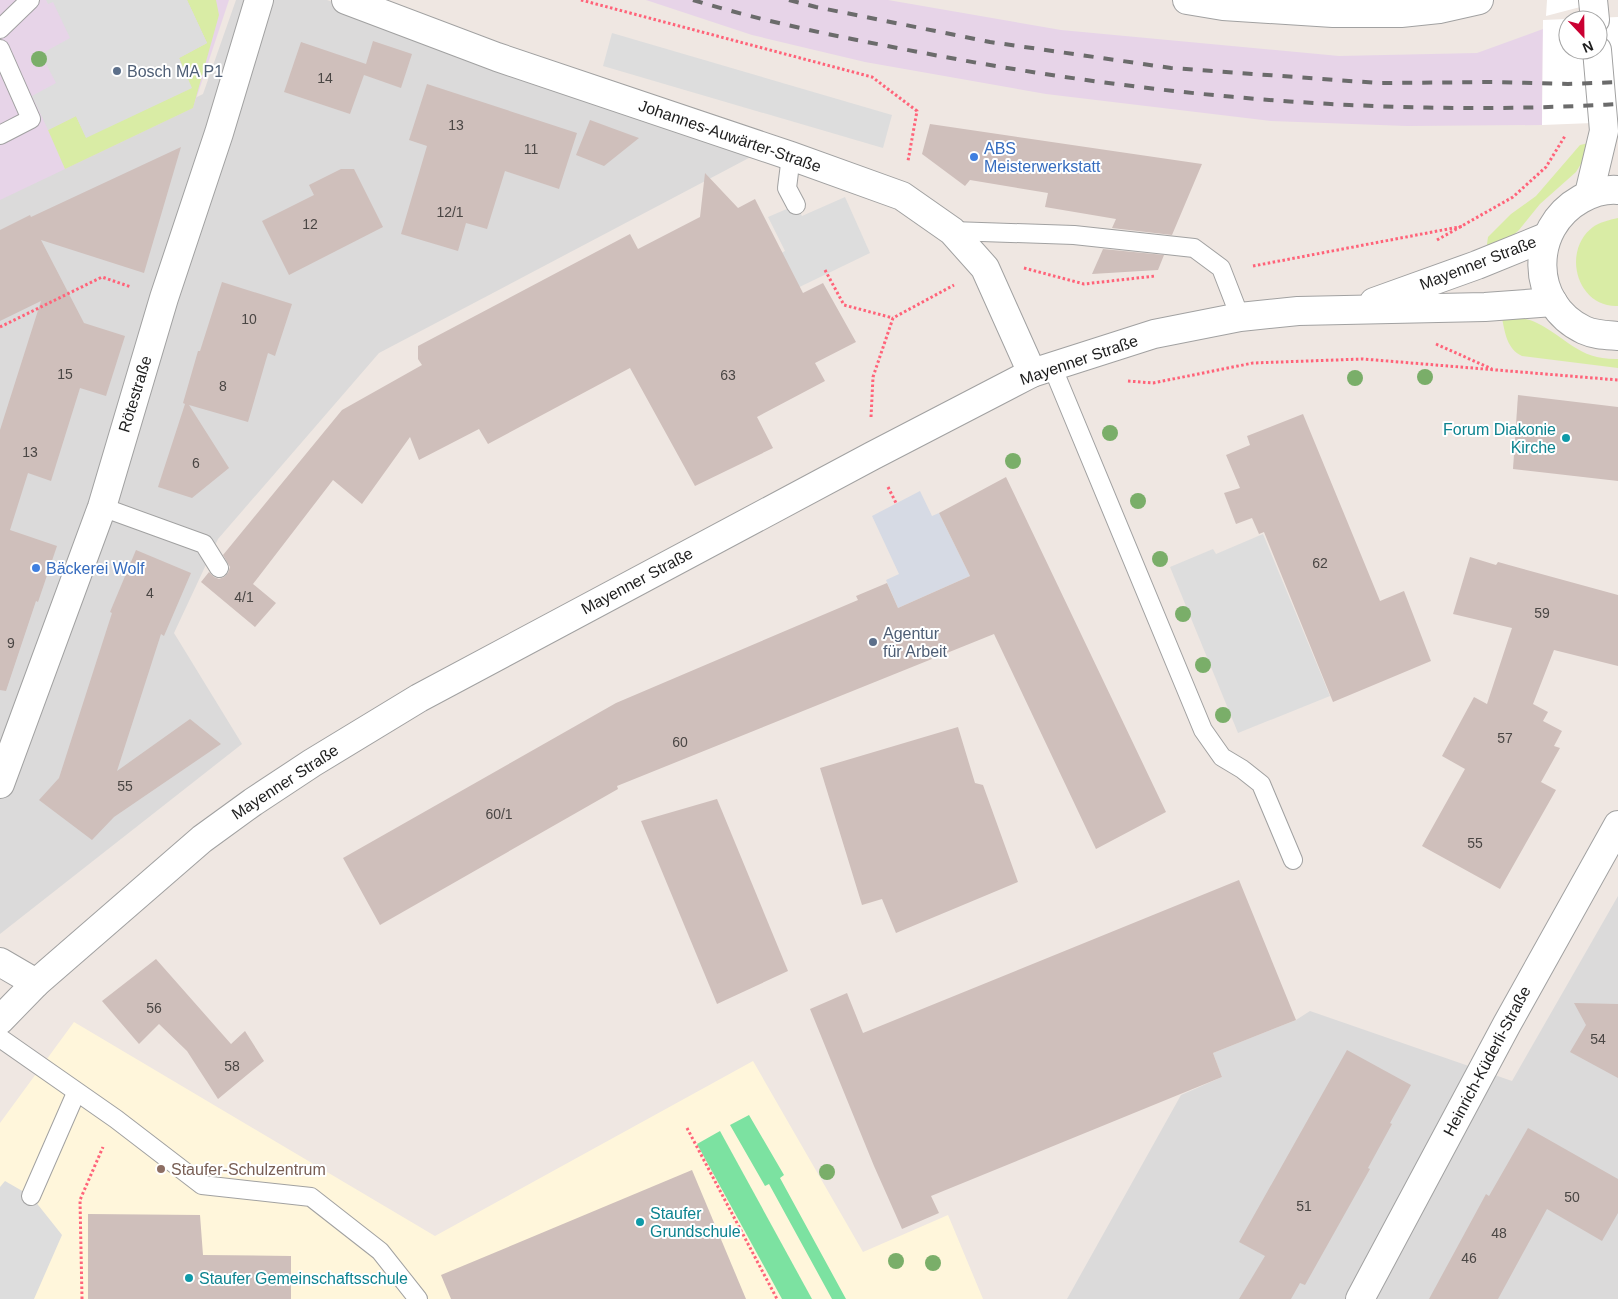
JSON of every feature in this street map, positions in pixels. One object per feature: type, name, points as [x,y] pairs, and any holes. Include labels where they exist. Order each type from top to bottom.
[{"type":"street","name":"Rötestraße","points":[[0,784],[102,507],[164,298],[219,133],[259,0]]},
{"type":"street","name":"Johannes-Auwärter-Straße","points":[[346,0],[497,57],[791,156],[902,196],[952,231],[985,268],[1042,369]]},
{"type":"street","points":[[1187,0],[1223,6],[1343,13],[1401,13],[1439,9],[1479,0]]},
{"type":"street","points":[[1589,194],[1604,131],[1598,60]]},
{"type":"street","points":[[1618,190],[1612,189],[1589,194],[1571,205],[1556,219],[1546,238],[1542,260],[1544,282],[1553,302],[1567,318],[1584,330],[1603,335],[1618,336]]},
{"type":"street","name":"Mayenner Straße","points":[[1354,309],[1546,238]]},
{"type":"street","name":"Mayenner Straße","points":[[0,1020],[36,983],[202,839],[312,763],[419,698],[872,456],[1042,369],[1154,334],[1240,318],[1298,311],[1485,307],[1553,302]]},
{"type":"street","name":"Heinrich-Küderli-Straße","points":[[1360,1299],[1507,1024],[1618,825]]},
{"type":"street","points":[[0,962],[36,983]]},
{"type":"lane","points":[[0,30],[30,0]]},
{"type":"lane","points":[[0,49],[31,119],[0,135]]},
{"type":"lane","points":[[791,156],[787,188],[796,205]]},
{"type":"lane","points":[[952,231],[1074,235],[1194,248],[1221,268],[1240,318]]},
{"type":"lane","points":[[1042,369],[1203,730],[1222,757],[1242,769],[1261,784],[1292,860]]},
{"type":"lane","points":[[102,507],[204,544],[219,568]]},
{"type":"lane","points":[[0,1038],[76,1093],[116,1119],[202,1185],[311,1197],[380,1251],[418,1299]]},
{"type":"lane","points":[[31,1196],[76,1093]]},
{"type":"path","points":[[581,0],[872,78],[917,111],[902,196]]},
{"type":"path","points":[[1464,226],[1513,197],[1546,167],[1566,134]]},
{"type":"path","points":[[872,456],[870,428],[873,377],[893,318],[985,268]]},
{"type":"path","points":[[825,270],[844,305],[893,318]]},
{"type":"path","points":[[0,327],[102,277],[164,298]]},
{"type":"path","points":[[1124,381],[1153,383],[1253,363],[1363,359],[1618,380]]},
{"type":"path","points":[[82,1299],[80,1200],[116,1119]]},
{"type":"path","points":[[687,1128],[777,1299]]},
{"type":"shaded area","points":[[0,0],[229,0],[193,108],[0,200]]},
{"type":"shaded area","name":"Bosch MA P1","points":[[46,0],[187,0],[207,43],[179,58],[192,88],[86,138],[76,116],[48,130],[32,96],[56,83],[41,54],[70,38],[53,2],[48,4]]},
{"type":"shaded area","points":[[236,0],[327,0],[764,150],[379,353],[218,539],[174,633],[242,744],[0,934],[0,194],[203,94]]},
{"type":"shaded area","points":[[646,0],[888,0],[1061,30],[1339,56],[1477,53],[1543,29],[1542,125],[1407,126],[1271,121],[1046,94],[865,62],[752,35]]},
{"type":"shaded area","points":[[612,33],[892,115],[883,148],[603,66]]},
{"type":"shaded area","points":[[845,197],[870,253],[787,293],[769,260],[785,251],[768,217],[796,205],[802,216]]},
{"type":"shaded area","points":[[920,491],[932,516],[939,513],[970,576],[898,608],[886,580],[899,574],[872,516]]},
{"type":"shaded area","points":[[1263,534],[1330,696],[1238,733],[1170,567],[1213,549],[1216,554]]},
{"type":"shaded area","points":[[1618,896],[1618,1299],[1067,1299],[1181,1095],[1222,1077],[1213,1053],[1296,1020],[1310,1011],[1512,1081]]},
{"type":"shaded area","name":"Staufer-Schulzentrum","points":[[74,1022],[435,1236],[753,1061],[863,1252],[948,1215],[983,1299],[0,1299],[0,1123]]},
{"type":"shaded area","points":[[5,1181],[31,1196],[62,1235],[34,1299],[0,1299],[0,1187]]},
{"type":"green space","points":[[187,0],[216,0],[219,15],[193,108],[65,169],[48,130],[76,116],[86,137],[191,88],[179,58],[207,43]]},
{"type":"green space","points":[[1589,143],[1587,154],[1576,172],[1540,204],[1519,230],[1500,247],[1486,251],[1488,237],[1511,214],[1536,196],[1580,145]]},
{"type":"green space","points":[[1618,218],[1618,306],[1604,304],[1592,298],[1578,276],[1576,263],[1583,237],[1596,225]]},
{"type":"green space","points":[[1502,318],[1520,318],[1533,321],[1583,352],[1593,356],[1618,359],[1618,368],[1522,356],[1510,345]]},
{"type":"green space","points":[[749,1115],[784,1175],[780,1178],[846,1299],[832,1299],[769,1184],[765,1186],[730,1125]]},
{"type":"green space","points":[[720,1131],[812,1299],[782,1299],[697,1144]]},
{"type":"pier","points":[[1547,0],[1607,0],[1569,10],[1558,10],[1558,13],[1546,16]]},
{"type":"pier","points":[[1608,17],[1618,17],[1618,122],[1542,125],[1543,20],[1558,19],[1558,60],[1608,60]]},
{"type":"building","points":[[373,41],[412,54],[401,88],[364,75],[350,114],[284,92],[301,42],[366,64]]},
{"type":"building","points":[[427,84],[577,133],[559,189],[505,171],[487,229],[466,223],[458,251],[401,234],[427,146],[409,140]]},
{"type":"building","points":[[590,120],[639,138],[604,166],[576,155]]},
{"type":"building","points":[[930,124],[1202,164],[1172,235],[1112,228],[1116,219],[1045,207],[1048,193],[970,180],[965,186],[922,154]]},
{"type":"building","points":[[181,147],[144,273],[41,240],[84,323],[125,336],[106,396],[80,388],[51,481],[28,473],[10,530],[57,546],[38,602],[36,601],[6,691],[0,690],[0,430],[41,301],[0,321],[0,230]]},
{"type":"building","points":[[341,169],[354,169],[383,227],[289,275],[262,221],[314,195],[309,185]]},
{"type":"building","points":[[705,173],[738,208],[755,199],[803,293],[823,283],[856,342],[815,363],[825,381],[757,417],[773,448],[695,486],[630,368],[488,444],[479,429],[419,460],[410,437],[362,504],[333,480],[253,584],[276,603],[255,627],[201,582],[209,572],[219,579],[228,573],[230,567],[223,555],[342,410],[422,365],[418,359],[418,346],[630,234],[638,249],[700,217]]},
{"type":"building","points":[[1103,249],[1164,255],[1158,270],[1092,274]]},
{"type":"building","points":[[222,282],[292,304],[275,356],[268,353],[248,422],[189,405],[229,468],[192,498],[158,487],[185,404],[183,403],[198,351],[200,351]]},
{"type":"building","name":"Forum Diakonie Kirche","points":[[1518,395],[1618,407],[1618,481],[1513,469]]},
{"type":"building","points":[[1303,414],[1380,601],[1404,591],[1431,661],[1333,702],[1264,532],[1259,534],[1252,518],[1236,524],[1224,493],[1240,488],[1226,455],[1250,445],[1247,436]]},
{"type":"building","points":[[1006,477],[1166,812],[1096,849],[994,634],[617,786],[618,789],[380,925],[343,858],[616,703],[858,600],[856,596],[887,583],[898,608],[970,576],[939,513]]},
{"type":"building","points":[[136,550],[191,573],[164,636],[161,634],[117,771],[190,719],[221,744],[114,817],[92,840],[39,800],[59,778],[112,613],[110,612]]},
{"type":"building","points":[[1470,557],[1496,565],[1498,562],[1618,595],[1618,666],[1554,650],[1533,704],[1548,712],[1543,721],[1562,731],[1554,746],[1560,748],[1541,782],[1556,790],[1500,889],[1422,846],[1465,769],[1442,756],[1474,697],[1487,704],[1512,628],[1453,614]]},
{"type":"building","points":[[958,727],[975,783],[983,785],[1018,882],[896,933],[882,899],[862,905],[820,768]]},
{"type":"building","points":[[717,799],[788,971],[717,1004],[641,821]]},
{"type":"building","points":[[1239,880],[1296,1020],[1213,1053],[1222,1077],[931,1196],[939,1213],[902,1229],[874,1166],[810,1009],[847,993],[863,1033]]},
{"type":"building","points":[[156,959],[231,1044],[245,1031],[264,1061],[218,1099],[187,1051],[159,1024],[139,1044],[102,1001]]},
{"type":"building","points":[[1574,1003],[1618,1004],[1618,1078],[1570,1052],[1586,1025]]},
{"type":"building","points":[[1347,1050],[1411,1085],[1368,1168],[1370,1169],[1305,1285],[1300,1283],[1291,1299],[1239,1299],[1265,1256],[1239,1242]]},
{"type":"building","points":[[1528,1128],[1618,1179],[1618,1213],[1602,1241],[1547,1209],[1498,1299],[1429,1299],[1486,1194],[1489,1196]]},
{"type":"building","name":"Staufer Grundschule","points":[[692,1170],[746,1299],[451,1299],[441,1275]]},
{"type":"building","name":"Staufer Gemeinschaftsschule","points":[[88,1214],[200,1215],[203,1255],[291,1256],[291,1299],[88,1299]]},
{"type":"railway","points":[[693,0],[786,25],[945,57],[1028,71],[1196,93],[1364,106],[1449,108],[1618,104]]},
{"type":"railway","points":[[789,0],[990,42],[1171,68],[1378,83],[1497,82],[1568,84],[1618,82]]},
{"type":"place","name":"Bosch MA P1","points":[[117,71]]},
{"type":"place","name":"ABS Meisterwerkstatt","points":[[974,157]]},
{"type":"place","name":"Forum Diakonie Kirche","points":[[1566,438]]},
{"type":"place","name":"Bäckerei Wolf","points":[[36,568]]},
{"type":"place","name":"Agentur für Arbeit","points":[[873,642]]},
{"type":"place","name":"Staufer-Schulzentrum","points":[[161,1169]]},
{"type":"place","name":"Staufer Grundschule","points":[[640,1222]]},
{"type":"place","name":"Staufer Gemeinschaftsschule","points":[[189,1278]]}]
